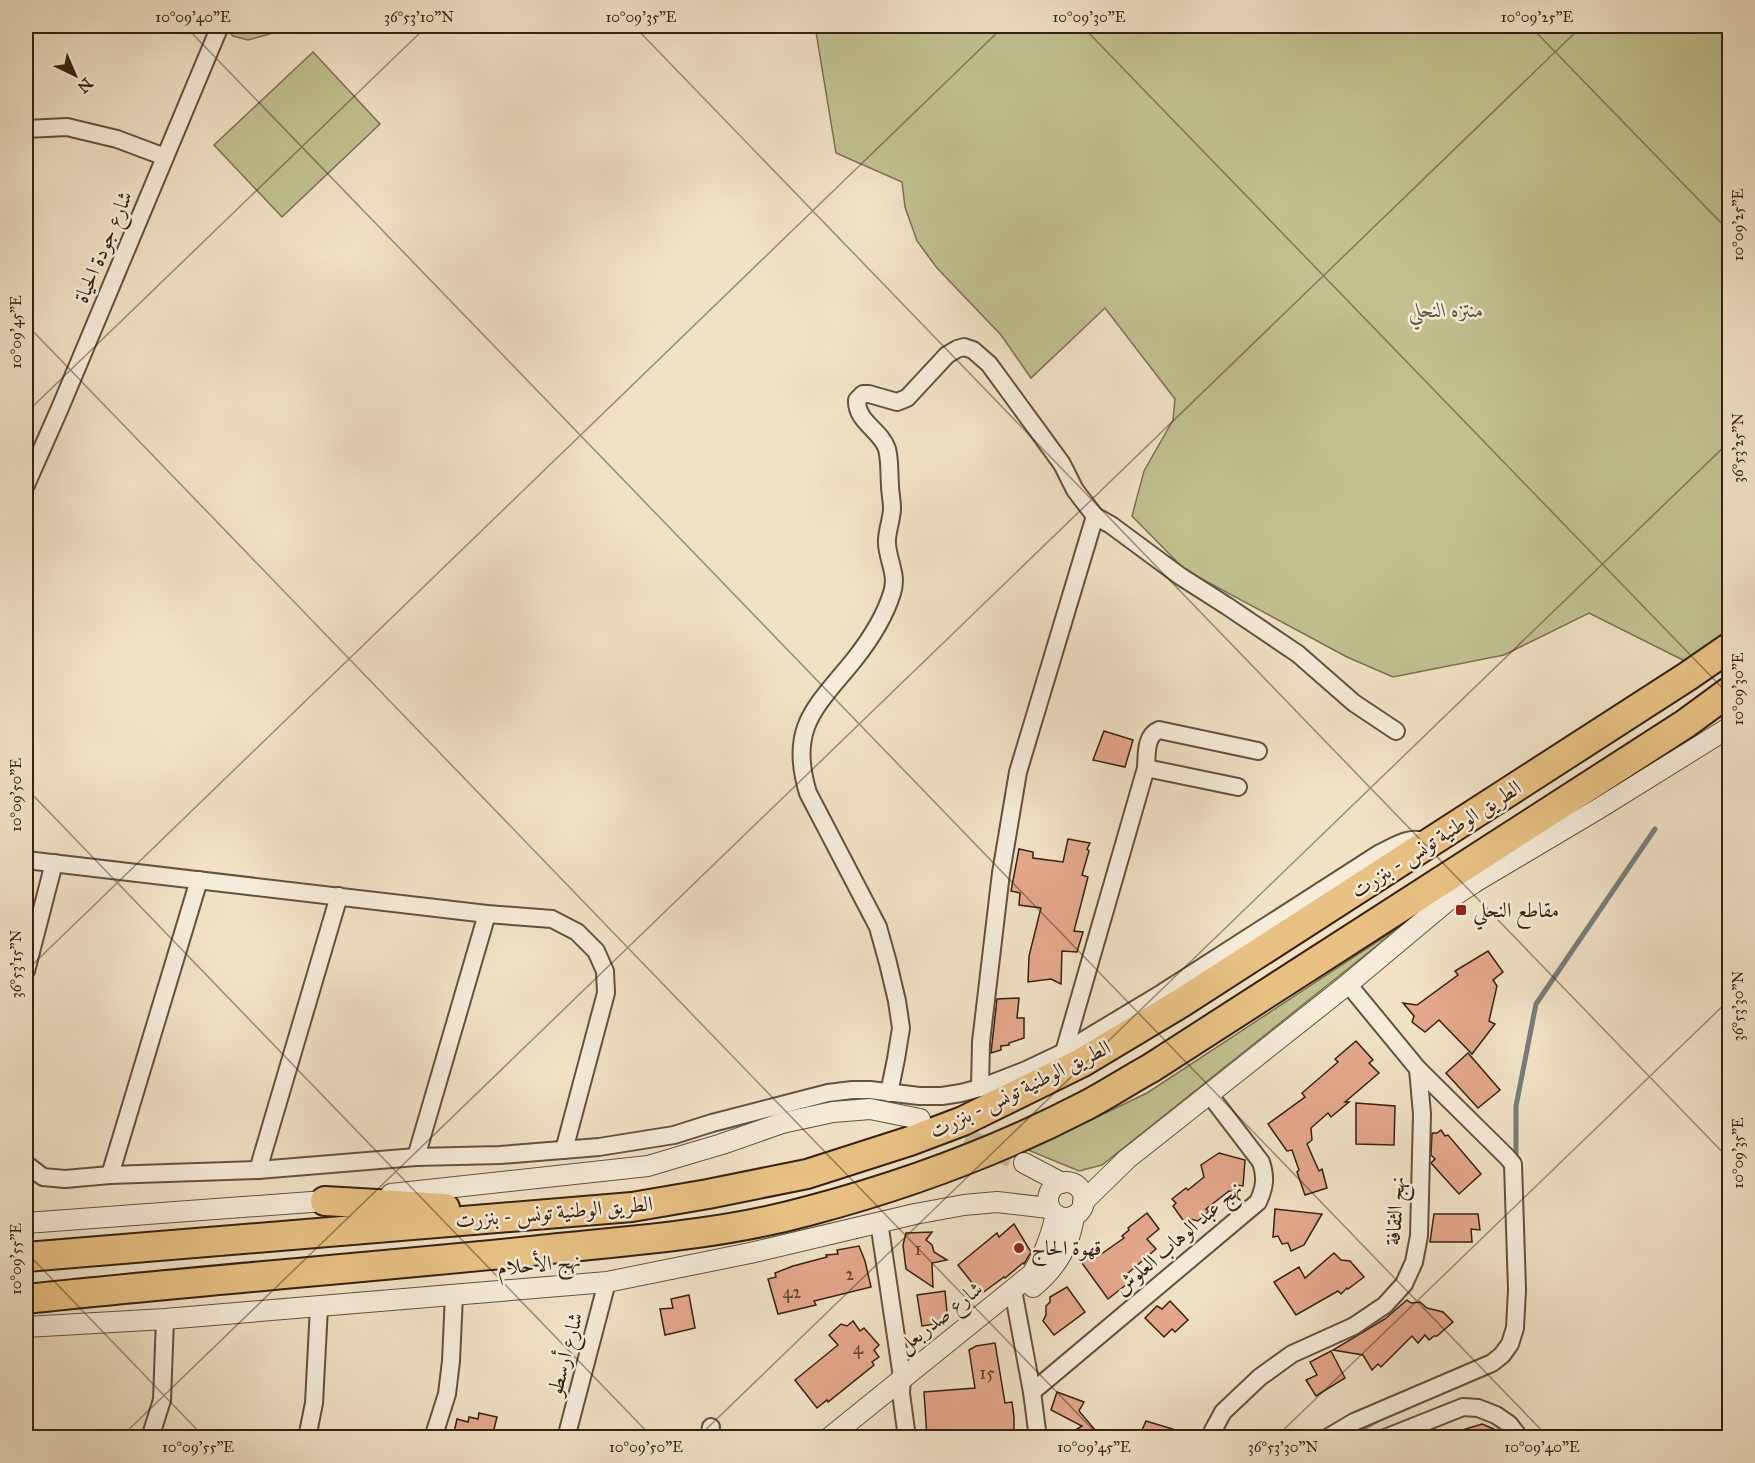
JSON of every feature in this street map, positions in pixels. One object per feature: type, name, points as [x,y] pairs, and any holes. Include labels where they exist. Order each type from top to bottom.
[{"type":"highway","name":"الطريق الوطنية تونس - بنزرت","points":[[26,1257],[632,1207],[807,1174],[910,1141],[963,1121],[1081,1063],[1182,1003],[1730,647]]},
{"type":"highway","name":"الطريق الوطنية تونس - بنزرت","points":[[26,1299],[383,1266],[720,1231],[807,1212],[953,1164],[1046,1125],[1151,1068],[1685,723],[1730,691]]},
{"type":"highway","points":[[324,1201],[444,1208],[708,1194]]},
{"type":"street","name":"شارع جودة الحياة","points":[[26,485],[220,26]]},
{"type":"street","points":[[26,129],[67,127],[117,139],[165,157]]},
{"type":"street","points":[[889,1093],[901,1028],[888,963],[878,927],[808,793],[802,773],[801,750],[804,731],[814,709],[869,639],[893,592],[894,578],[887,544],[892,508],[888,450],[883,440],[858,411],[857,400],[863,394],[901,402],[947,356],[957,349],[973,350],[989,364],[1062,464],[1075,490],[1095,516],[1111,525],[1180,576],[1298,654],[1354,703],[1396,731]]},
{"type":"street","points":[[980,1088],[981,1042],[1000,884],[1018,772],[1095,516]]},
{"type":"street","points":[[1066,1210],[1348,984],[1452,897],[1730,727]]},
{"type":"street","points":[[1064,1052],[1146,768],[1149,741],[1159,730],[1258,751]]},
{"type":"street","points":[[1146,768],[1238,787]]},
{"type":"street","points":[[26,1164],[43,1177],[65,1179],[110,1175],[258,1170],[416,1157],[500,1155],[564,1150],[674,1135],[712,1123],[852,1090],[942,1096],[980,1088],[1064,1052],[1162,993],[1380,853],[1407,840],[1420,839],[1431,843]]},
{"type":"street","points":[[26,860],[552,920],[577,932],[596,951],[605,971],[606,993],[564,1150]]},
{"type":"street","points":[[26,971],[54,863]]},
{"type":"street","points":[[110,1175],[199,880]]},
{"type":"street","points":[[258,1170],[339,896]]},
{"type":"street","points":[[416,1157],[487,914]]},
{"type":"street","points":[[1327,1437],[1353,1422],[1492,1363],[1502,1355],[1513,1338],[1517,1290],[1513,1164],[1418,1069],[1348,984]]},
{"type":"street","name":"نهج الثقافة","points":[[1209,1437],[1223,1412],[1260,1377],[1292,1354],[1354,1326],[1385,1305],[1404,1284],[1414,1262],[1419,1236],[1422,1114],[1418,1069]]},
{"type":"street","name":"نهج عبد الوهاب العلوش","points":[[1032,1392],[1258,1202],[1264,1189],[1266,1174],[1261,1162],[1209,1094]]},
{"type":"street","points":[[26,1223],[324,1201],[648,1166],[782,1123],[833,1112],[870,1109],[921,1119]]},
{"type":"street","points":[[1068,1184],[1128,1159]]},
{"type":"street","points":[[1024,1163],[1079,1189],[1083,1195],[1066,1210]]},
{"type":"street","name":"شارع صدربعل","points":[[829,1437],[902,1385],[1015,1295],[1038,1265],[1066,1210],[1048,1197],[1050,1192],[1053,1188],[1068,1184]]},
{"type":"street","name":"نهج الأحلام","points":[[26,1327],[165,1319],[607,1282],[750,1253],[879,1222],[964,1205],[997,1203],[1066,1210]]},
{"type":"street","points":[[879,1222],[907,1437]]},
{"type":"street","name":"شارع أرسطو","points":[[566,1437],[607,1282]]},
{"type":"street","points":[[433,1437],[447,1394],[454,1295]]},
{"type":"street","points":[[1015,1295],[1038,1437]]},
{"type":"street","points":[[307,1437],[314,1403],[319,1307]]},
{"type":"street","points":[[150,1437],[162,1400],[165,1319]]},
{"type":"street","name":"شارع صدربعل","points":[[847,1437],[902,1385]]},
{"type":"street","points":[[1385,1437],[1463,1407],[1478,1408],[1496,1415],[1509,1424],[1520,1437]]},
{"type":"green space","points":[[225,26],[298,26],[248,40],[233,36]]},
{"type":"green space","name":"منتزه النحلي","points":[[815,26],[1729,26],[1729,638],[1693,665],[1589,613],[1504,655],[1393,677],[1347,657],[1185,570],[1132,516],[1144,471],[1173,420],[1175,399],[1105,308],[1031,378],[1001,335],[937,268],[917,241],[905,207],[902,182],[836,153]]},
{"type":"green space","points":[[313,52],[380,124],[282,217],[214,145]]},
{"type":"green space","points":[[1404,924],[1102,1165],[1079,1171],[1028,1150],[1147,1093]]},
{"type":"building","points":[[1104,731],[1133,740],[1125,767],[1093,760]]},
{"type":"building","points":[[1068,839],[1090,843],[1082,875],[1088,877],[1074,931],[1083,932],[1077,952],[1062,951],[1061,984],[1051,979],[1028,982],[1029,956],[1041,908],[1019,905],[1020,893],[1011,891],[1019,849],[1033,852],[1033,858],[1063,862]]},
{"type":"building","points":[[1488,951],[1503,972],[1493,980],[1497,986],[1489,1021],[1495,1024],[1472,1054],[1439,1020],[1425,1032],[1412,1022],[1414,1016],[1403,1003],[1417,1005],[1458,975],[1455,971]]},
{"type":"building","points":[[1019,998],[1017,1018],[1024,1018],[1024,1038],[1001,1046],[1001,1050],[991,1053],[997,999]]},
{"type":"building","points":[[1356,1041],[1373,1060],[1369,1063],[1379,1073],[1331,1117],[1328,1113],[1311,1128],[1312,1140],[1307,1144],[1319,1171],[1322,1169],[1327,1188],[1305,1195],[1292,1150],[1287,1151],[1268,1124],[1305,1097],[1302,1093],[1338,1062],[1335,1059]]},
{"type":"building","points":[[1468,1053],[1500,1090],[1478,1108],[1446,1073]]},
{"type":"building","points":[[1356,1103],[1395,1106],[1394,1145],[1356,1144]]},
{"type":"building","points":[[1441,1130],[1445,1136],[1448,1135],[1481,1174],[1459,1194],[1431,1163],[1435,1159],[1431,1155],[1432,1133]]},
{"type":"building","points":[[1219,1153],[1245,1160],[1243,1186],[1235,1185],[1236,1192],[1229,1191],[1206,1209],[1209,1211],[1198,1221],[1190,1219],[1185,1223],[1173,1206],[1176,1203],[1172,1199],[1204,1177],[1201,1165]]},
{"type":"building","points":[[1275,1209],[1322,1214],[1304,1245],[1291,1251],[1288,1243],[1282,1244],[1278,1236],[1273,1237]]},
{"type":"building","points":[[1147,1213],[1159,1229],[1147,1239],[1156,1249],[1127,1274],[1132,1280],[1108,1299],[1082,1263],[1094,1254],[1097,1257],[1124,1238],[1122,1236],[1129,1230],[1128,1228]]},
{"type":"building","points":[[1434,1214],[1478,1214],[1480,1230],[1471,1229],[1472,1242],[1430,1242]]},
{"type":"building","points":[[1014,1224],[1031,1252],[1024,1264],[981,1294],[958,1265],[997,1233],[999,1237]]},
{"type":"building","points":[[932,1232],[926,1240],[932,1245],[934,1252],[947,1260],[932,1263],[933,1287],[906,1269],[903,1245],[906,1233]]},
{"type":"building","points":[[859,1246],[871,1287],[814,1301],[816,1305],[778,1314],[768,1279],[776,1277],[775,1273],[827,1257],[826,1255],[838,1254],[837,1250]]},
{"type":"building","points":[[1334,1253],[1341,1260],[1350,1261],[1364,1277],[1341,1294],[1338,1291],[1296,1315],[1274,1282],[1299,1267],[1305,1278]]},
{"type":"building","points":[[1067,1287],[1085,1312],[1054,1335],[1043,1321],[1046,1306],[1050,1302],[1050,1297]]},
{"type":"building","points":[[945,1291],[948,1322],[922,1326],[917,1295]]},
{"type":"building","points":[[689,1295],[695,1328],[665,1335],[660,1309],[673,1308],[671,1299]]},
{"type":"building","points":[[1407,1300],[1411,1303],[1420,1302],[1427,1308],[1443,1312],[1453,1322],[1429,1340],[1425,1335],[1418,1343],[1412,1336],[1381,1367],[1378,1364],[1372,1370],[1363,1355],[1333,1350],[1385,1319]]},
{"type":"building","points":[[1170,1301],[1188,1320],[1175,1332],[1172,1329],[1164,1337],[1145,1318],[1157,1306],[1162,1309]]},
{"type":"building","points":[[853,1321],[860,1331],[864,1328],[879,1345],[874,1350],[879,1357],[872,1362],[874,1365],[828,1402],[827,1400],[817,1408],[795,1380],[838,1345],[829,1335],[841,1324],[847,1326]]},
{"type":"building","points":[[995,1343],[1005,1403],[1012,1402],[1014,1436],[927,1437],[924,1392],[975,1388],[969,1350],[976,1346]]},
{"type":"building","points":[[1331,1351],[1345,1378],[1316,1396],[1306,1380],[1317,1375],[1310,1362]]},
{"type":"building","points":[[1057,1392],[1084,1402],[1079,1411],[1101,1437],[1064,1437],[1082,1426],[1051,1410]]},
{"type":"building","points":[[479,1413],[497,1417],[492,1437],[453,1437],[457,1419],[468,1422],[469,1417],[478,1419]]},
{"type":"building","points":[[1146,1421],[1189,1434],[1188,1437],[1139,1437]]},
{"type":"building","points":[[1482,1424],[1503,1433],[1506,1437],[1450,1437],[1449,1434]]},
{"type":"waterway","points":[[1516,1161],[1516,1106],[1536,1004],[1655,829]]},
{"type":"waterway","points":[[1344,1438],[1376,1421]]},
{"type":"tunnel","points":[[938,1126],[1024,1163]]},
{"type":"place","name":"مقاطع النحلي","points":[[1461,910]]},
{"type":"place","name":"قهوة الحاج","points":[[1019,1248]]}]
